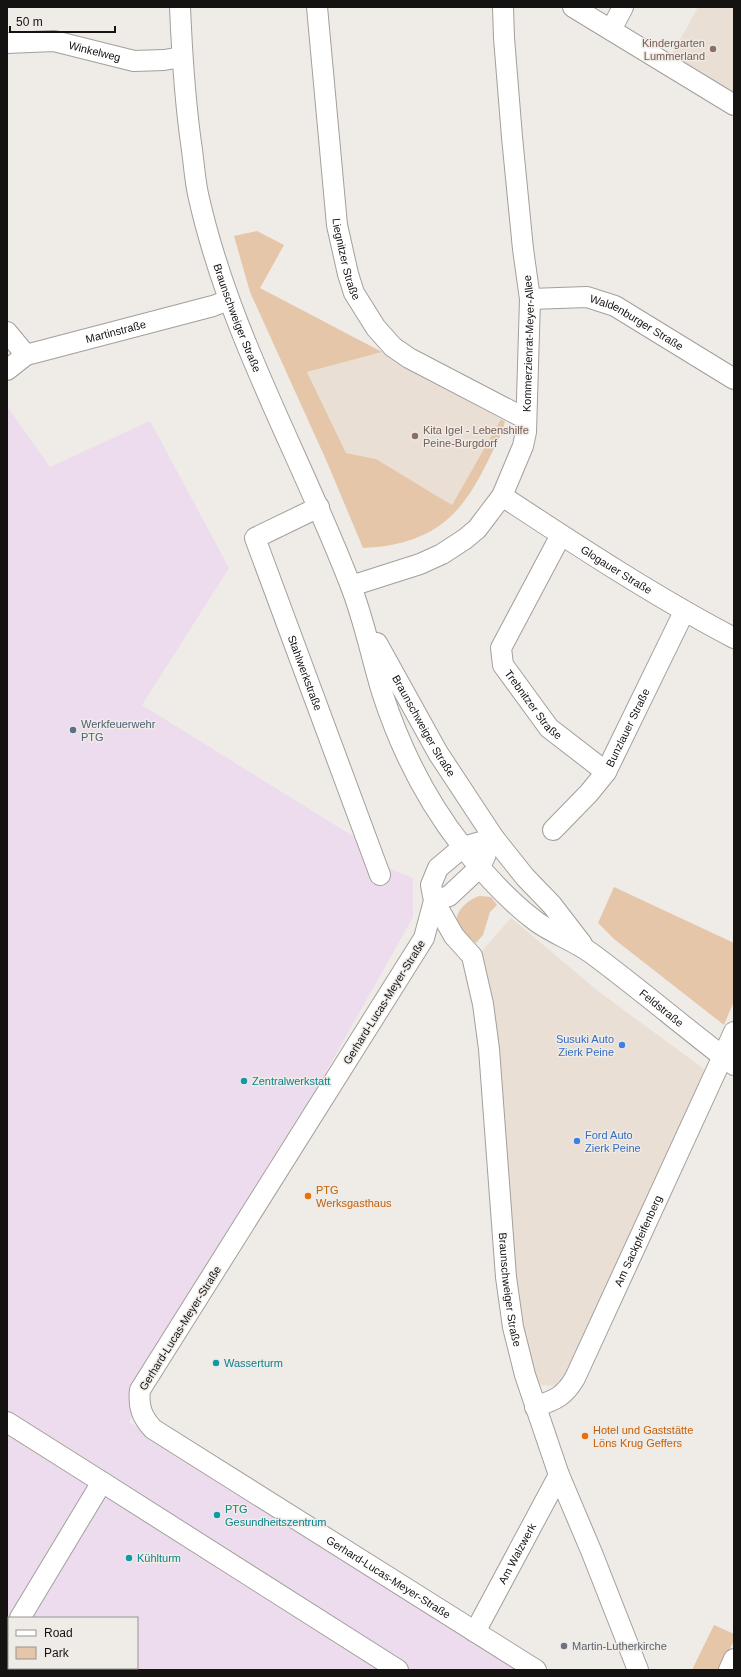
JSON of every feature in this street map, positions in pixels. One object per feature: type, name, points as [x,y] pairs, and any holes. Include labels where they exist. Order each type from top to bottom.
[{"type":"street","name":"Braunschweiger Straße","points":[[180,7],[187,117],[197,192],[212,247],[229,300],[262,381],[319,507],[351,586],[360,610],[382,692],[398,736],[416,775],[441,817],[480,867]]},
{"type":"street","name":"Liegnitzer Straße","points":[[317,7],[337,225],[348,274],[354,293],[376,328],[393,346],[409,358],[526,419]]},
{"type":"street","name":"Kommerzienrat-Meyer-Allee","points":[[351,586],[420,564],[453,548],[477,529],[502,496],[523,446],[526,419],[530,299],[523,249],[512,137],[503,7]]},
{"type":"street","points":[[573,7],[734,105]]},
{"type":"street","points":[[611,30],[623,7]]},
{"type":"street","name":"Winkelweg","points":[[7,43],[54,41],[134,61],[164,60],[182,57]]},
{"type":"street","name":"Waldenburger Straße","points":[[530,299],[587,297],[615,306],[734,379]]},
{"type":"street","name":"Martinstraße","points":[[7,370],[26,355],[128,327],[213,306],[229,300]]},
{"type":"street","points":[[7,332],[26,355]]},
{"type":"street","name":"Glogauer Straße","points":[[502,496],[684,612],[734,638]]},
{"type":"street","name":"Stahlwerkstraße","points":[[319,507],[254,538],[380,875]]},
{"type":"street","name":"Trebnitzer Straße","points":[[561,535],[501,648],[503,665],[549,728],[606,772]]},
{"type":"street","name":"Braunschweiger Straße","points":[[360,610],[438,753],[494,838]]},
{"type":"street","name":"Bunzlauer Straße","points":[[553,830],[589,794],[606,772],[684,612]]},
{"type":"street","points":[[494,838],[480,867],[449,896],[434,901],[431,885],[438,868],[463,847],[494,838]]},
{"type":"street","name":"Feldstraße","points":[[494,838],[525,877],[552,905],[588,952]]},
{"type":"street","name":"Feldstraße","points":[[480,867],[509,897],[537,922],[588,952],[729,1061]]},
{"type":"street","name":"Braunschweiger Straße","points":[[434,901],[454,936],[472,956],[483,1004],[488,1049],[503,1245],[513,1327],[524,1375],[559,1475],[592,1553],[638,1670]]},
{"type":"street","name":"Gerhard-Lucas-Meyer-Straße","points":[[434,901],[424,938],[140,1390],[138,1402],[140,1412],[153,1429],[536,1670]]},
{"type":"street","name":"Am Sackpfeifenberg","points":[[535,1408],[554,1401],[563,1395],[574,1378],[729,1061],[734,1032]]},
{"type":"street","points":[[7,1422],[398,1670]]},
{"type":"street","name":"Am Walzwerk","points":[[475,1632],[559,1475]]},
{"type":"street","points":[[21,1617],[102,1482]]},
{"type":"street","points":[[729,1670],[734,1659]]},
{"type":"shaded area","points":[[698,7],[734,7],[734,97],[670,58]]},
{"type":"shaded area","name":"Kita Igel - Lebenshilfe Peine-Burgdorf","points":[[382,352],[501,419],[452,505],[376,459],[346,453],[307,372]]},
{"type":"shaded area","points":[[7,406],[50,467],[150,421],[229,568],[142,705],[359,840],[386,867],[413,878],[413,917],[129,1422],[520,1670],[7,1670]]},
{"type":"shaded area","points":[[511,918],[602,994],[708,1072],[561,1386],[536,1385],[518,1326],[480,953]]},
{"type":"green space","points":[[257,231],[284,245],[260,288],[382,352],[307,372],[346,453],[376,459],[452,505],[501,419],[505,422],[502,432],[473,488],[462,504],[449,518],[433,530],[414,539],[391,545],[363,548],[327,462],[250,292],[234,236]]},
{"type":"green space","points":[[614,887],[734,943],[734,1001],[724,1025],[614,939],[598,923]]},
{"type":"green space","points":[[479,896],[491,897],[497,905],[490,912],[483,935],[476,943],[459,927],[457,917],[459,912],[466,904]]},
{"type":"green space","points":[[714,1625],[734,1634],[734,1640],[720,1670],[692,1670]]},
{"type":"place","name":"Kindergarten Lummerland","points":[[713,49]]},
{"type":"place","name":"Kita Igel - Lebenshilfe Peine-Burgdorf","points":[[415,436]]},
{"type":"place","name":"Werkfeuerwehr PTG","points":[[73,730]]},
{"type":"place","name":"Susuki Auto Zierk Peine","points":[[622,1045]]},
{"type":"place","name":"Zentralwerkstatt","points":[[244,1081]]},
{"type":"place","name":"Ford Auto Zierk Peine","points":[[577,1141]]},
{"type":"place","name":"PTG Werksgasthaus","points":[[308,1196]]},
{"type":"place","name":"Wasserturm","points":[[216,1363]]},
{"type":"place","name":"Hotel und Gaststätte Löns Krug Geffers","points":[[585,1436]]},
{"type":"place","name":"PTG Gesundheitszentrum","points":[[217,1515]]},
{"type":"place","name":"Kühlturm","points":[[129,1558]]},
{"type":"place","name":"Martin-Lutherkirche","points":[[564,1646]]}]
